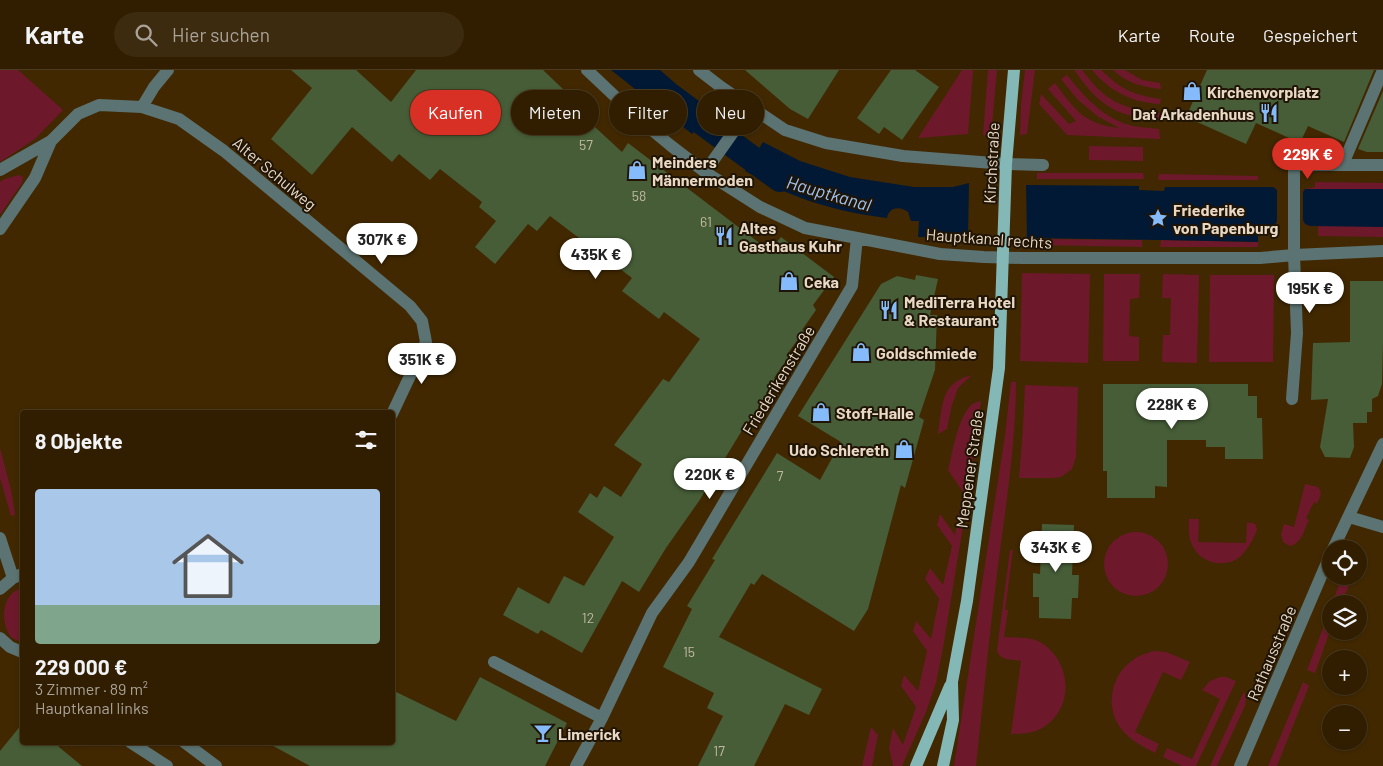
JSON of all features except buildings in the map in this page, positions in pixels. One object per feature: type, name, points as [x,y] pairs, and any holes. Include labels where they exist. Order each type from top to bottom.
[{"type":"main road","name":"Kirchstraße","points":[[1003,258],[1006,164],[1014,70]]},
{"type":"main road","name":"Meppener Straße","points":[[943,766],[953,720],[952,682],[969,592],[999,368],[1003,258]]},
{"type":"main road","name":"Meppener Straße","points":[[916,766],[952,682]]},
{"type":"street","points":[[142,106],[168,70]]},
{"type":"street","name":"Hauptkanal rechts","points":[[587,70],[670,146],[705,172],[760,206],[805,228],[940,254],[1003,258],[1260,258],[1294,254],[1383,251]]},
{"type":"street","points":[[699,70],[724,90]]},
{"type":"street","points":[[1343,164],[1383,70]]},
{"type":"street","name":"Alter Schulweg","points":[[0,170],[51,141],[78,114],[99,105],[142,106],[179,119],[224,151],[410,306],[422,321],[426,342],[394,410]]},
{"type":"street","points":[[764,116],[785,130],[826,143],[903,156],[1043,166]]},
{"type":"street","points":[[705,172],[731,135]]},
{"type":"street","points":[[0,229],[36,178],[51,141]]},
{"type":"street","points":[[1292,399],[1297,333],[1294,254],[1294,165],[1383,165]]},
{"type":"street","name":"Friederikenstraße","points":[[576,766],[602,718],[652,612],[689,562],[852,286],[857,238]]},
{"type":"street","points":[[1337,540],[1383,444]]},
{"type":"street","points":[[1349,516],[1383,527]]},
{"type":"street","points":[[0,538],[18,576],[0,589]]},
{"type":"street","name":"Rathausstraße","points":[[1240,766],[1322,574]]},
{"type":"street","points":[[0,638],[10,647],[20,651]]},
{"type":"street","points":[[494,662],[602,718]]},
{"type":"street","points":[[135,745],[167,766]]},
{"type":"street","points":[[188,745],[216,766]]},
{"type":"shaded area","points":[[0,70],[18,70],[63,110],[35,139],[0,162]]},
{"type":"shaded area","points":[[962,70],[973,70],[968,134],[918,138]]},
{"type":"shaded area","points":[[988,70],[997,70],[991,136],[983,135]]},
{"type":"shaded area","points":[[1025,70],[1035,70],[1027,134],[1020,135],[1021,104]]},
{"type":"shaded area","points":[[1076,70],[1082,70],[1090,81],[1115,102],[1135,109],[1160,113],[1160,120],[1132,116],[1110,108],[1092,93]]},
{"type":"shaded area","points":[[1092,70],[1101,70],[1122,87],[1135,93],[1161,99],[1160,104],[1140,101],[1114,90]]},
{"type":"shaded area","points":[[1113,70],[1125,70],[1142,80],[1160,83],[1161,89],[1135,84]]},
{"type":"shaded area","points":[[1067,75],[1090,101],[1108,115],[1128,125],[1159,129],[1160,139],[1067,135],[1039,104],[1041,94],[1069,124],[1076,121],[1048,89],[1055,83],[1081,114],[1097,123],[1119,128],[1097,116],[1077,99],[1061,79]]},
{"type":"shaded area","points":[[1089,146],[1143,147],[1143,161],[1089,160]]},
{"type":"shaded area","points":[[1037,173],[1143,173],[1144,179],[1037,179]]},
{"type":"shaded area","points":[[1159,174],[1258,176],[1258,180],[1158,180]]},
{"type":"shaded area","points":[[19,175],[23,177],[22,183],[0,215],[0,182]]},
{"type":"shaded area","points":[[1315,182],[1383,183],[1383,237],[1318,236],[1318,226],[1305,224],[1303,220],[1303,192],[1305,189],[1315,187]]},
{"type":"shaded area","points":[[1038,239],[1142,240],[1142,247],[1038,245]]},
{"type":"shaded area","points":[[1161,240],[1258,242],[1258,247],[1160,247]]},
{"type":"shaded area","points":[[1022,273],[1090,274],[1088,363],[1020,361]]},
{"type":"shaded area","points":[[1104,274],[1140,274],[1139,298],[1130,299],[1129,336],[1139,337],[1139,361],[1103,361]]},
{"type":"shaded area","points":[[1163,274],[1199,275],[1197,363],[1162,362],[1163,335],[1170,335],[1171,298],[1162,298]]},
{"type":"shaded area","points":[[1210,275],[1274,275],[1273,362],[1209,362]]},
{"type":"shaded area","points":[[972,375],[958,388],[947,429],[938,434],[942,405],[948,390],[958,380]]},
{"type":"shaded area","points":[[1011,382],[1016,382],[1012,454],[976,766],[954,766],[1005,435]]},
{"type":"shaded area","points":[[1025,385],[1078,387],[1076,457],[1072,469],[1061,477],[1019,478]]},
{"type":"shaded area","points":[[981,401],[968,496],[936,683],[926,712],[902,766],[893,766],[889,748],[893,728],[903,745],[916,707],[901,686],[904,675],[918,691],[927,651],[913,631],[916,621],[931,639],[939,599],[925,579],[930,568],[943,585],[952,546],[937,525],[940,514],[955,535],[963,492],[948,470],[954,445],[966,412],[971,405]]},
{"type":"shaded area","points":[[0,448],[11,490],[15,515],[11,516],[0,478]]},
{"type":"shaded area","points":[[1305,484],[1318,487],[1320,495],[1317,504],[1314,502],[1306,518],[1309,520],[1302,536],[1290,546],[1283,542],[1281,534],[1284,524],[1294,527]]},
{"type":"shaded area","points":[[1189,519],[1199,519],[1198,542],[1246,543],[1247,523],[1256,525],[1257,530],[1249,546],[1237,559],[1230,562],[1217,563],[1204,558],[1194,549],[1189,536]]},
{"type":"shaded area","points":[[1130,532],[1142,532],[1159,541],[1166,552],[1168,564],[1166,576],[1159,587],[1142,596],[1130,596],[1118,591],[1109,582],[1104,570],[1104,558],[1109,546],[1118,537]]},
{"type":"shaded area","points":[[1010,550],[1013,550],[1005,610],[1008,610],[1004,637],[1034,639],[1049,649],[1063,670],[1065,682],[1065,695],[1061,707],[1054,718],[1036,731],[1015,734],[1011,734],[1021,661],[1003,658],[998,654],[997,650]]},
{"type":"shaded area","points":[[1339,585],[1349,585],[1345,595],[1335,595]]},
{"type":"shaded area","points":[[20,589],[20,642],[11,637],[7,631],[4,617],[6,602],[15,591]]},
{"type":"shaded area","points":[[1322,631],[1322,640],[1327,640],[1315,673],[1307,670]]},
{"type":"shaded area","points":[[1154,651],[1166,652],[1190,662],[1181,680],[1163,672],[1135,732],[1159,744],[1155,753],[1126,735],[1117,723],[1112,703],[1112,693],[1115,684],[1125,666],[1143,654]]},
{"type":"shaded area","points":[[1220,677],[1236,681],[1196,766],[1182,766],[1163,757],[1167,748],[1192,759],[1220,699],[1202,690],[1210,681]]},
{"type":"shaded area","points":[[1303,682],[1309,686],[1277,766],[1268,766]]},
{"type":"shaded area","points":[[1244,691],[1246,698],[1245,706],[1217,766],[1210,766]]},
{"type":"shaded area","points":[[871,727],[878,735],[872,766],[862,766]]},
{"type":"water","points":[[611,70],[660,70],[684,90],[636,90]]},
{"type":"water","points":[[687,92],[697,100],[697,128],[692,134],[687,130]]},
{"type":"water","points":[[763,142],[800,161],[850,177],[914,187],[953,187],[969,183],[968,238],[918,237],[919,221],[911,221],[908,212],[902,209],[892,210],[887,218],[862,214],[836,209],[776,188],[745,171]]},
{"type":"water","points":[[1026,185],[1139,186],[1139,190],[1164,191],[1165,187],[1273,187],[1277,190],[1277,221],[1275,225],[1258,226],[1258,242],[1027,238]]},
{"type":"water","points":[[1305,189],[1383,189],[1383,227],[1310,226],[1305,224],[1303,220],[1303,192]]},
{"type":"waterway","name":"Hauptkanal","points":[[637,70],[691,114],[780,179]]},
{"type":"place","name":"Kirchenvorplatz","points":[[1192,91]]},
{"type":"place","name":"Dat Arkadenhuus","points":[[1269,113]]},
{"type":"place","name":"Meinders Männermoden","points":[[637,170]]},
{"type":"place","name":"Friederike von Papenburg","points":[[1158,218]]},
{"type":"place","name":"Altes Gasthaus Kuhr","points":[[724,236]]},
{"type":"place","name":"Ceka","points":[[789,281]]},
{"type":"place","name":"MediTerra Hotel & Restaurant","points":[[889,310]]},
{"type":"place","name":"Goldschmiede","points":[[861,352]]},
{"type":"place","name":"Stoff-Halle","points":[[821,412]]},
{"type":"place","name":"Udo Schlereth","points":[[904,449]]},
{"type":"place","name":"Limerick","points":[[543,733]]}]
